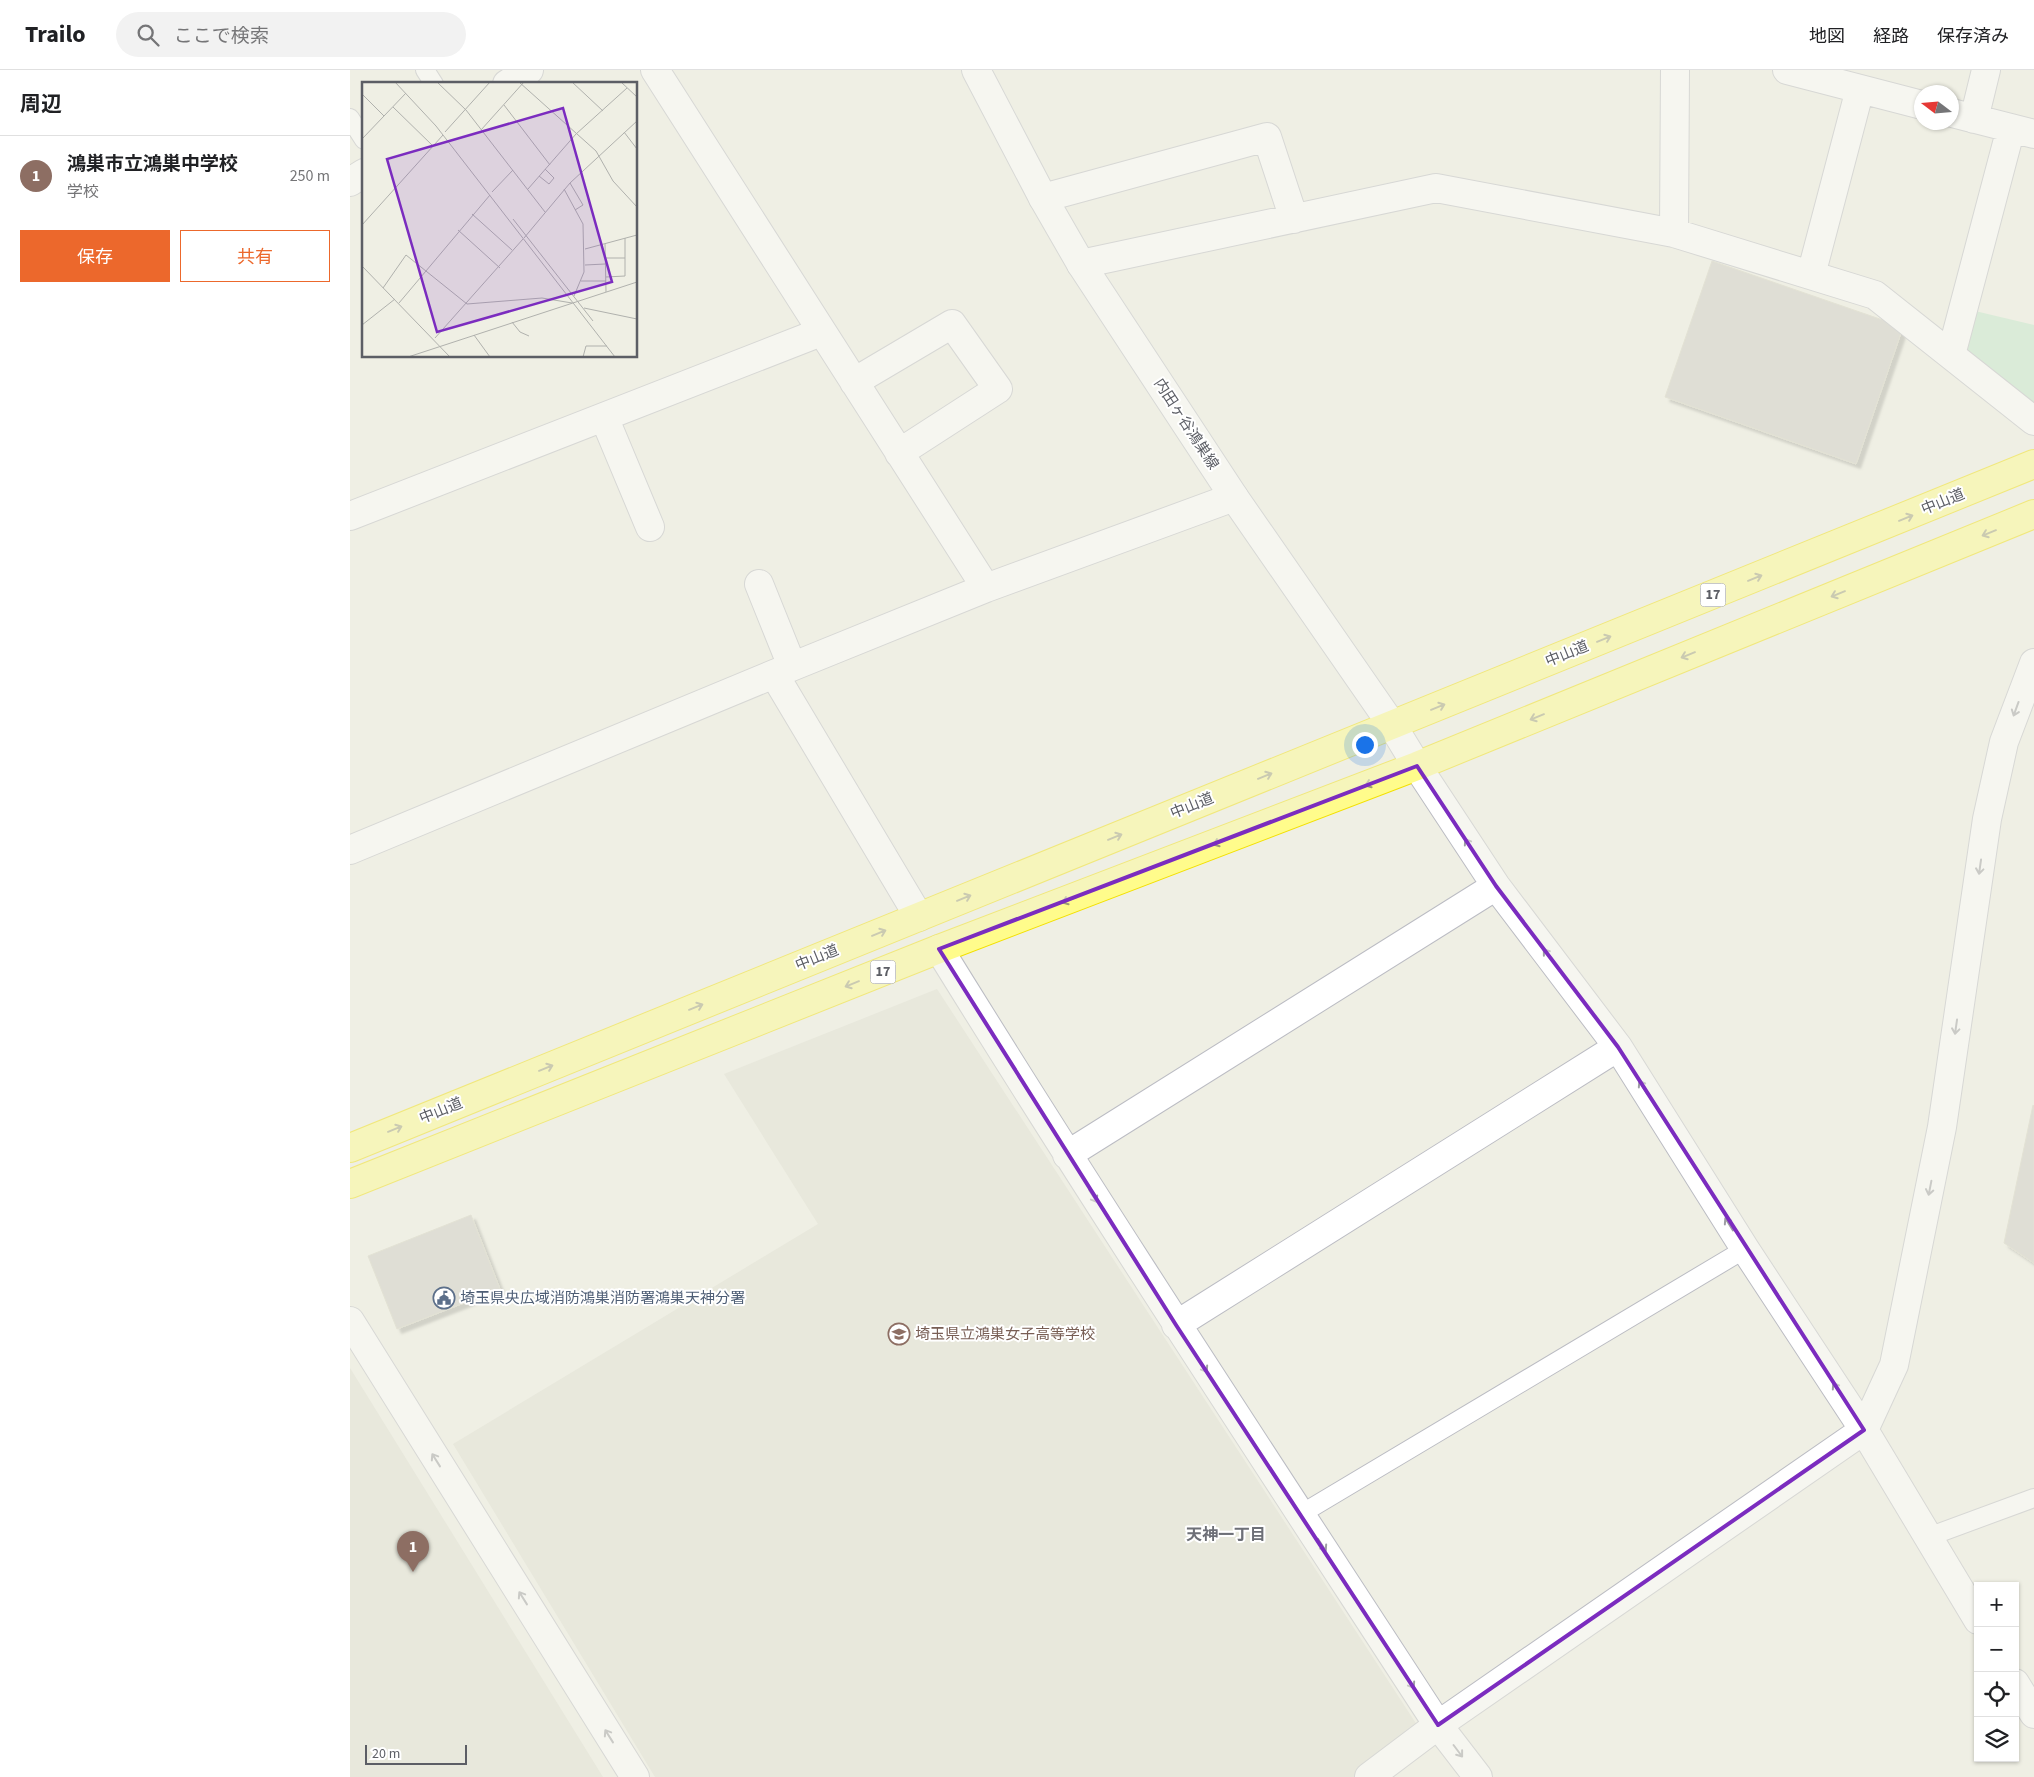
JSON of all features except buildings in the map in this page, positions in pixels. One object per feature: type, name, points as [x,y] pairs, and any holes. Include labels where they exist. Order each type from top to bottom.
[{"type":"highway","name":"中山道","points":[[350,1148],[2034,464]]},
{"type":"highway","name":"17","points":[[350,1184],[939,950],[1417,766],[2034,514]]},
{"type":"street","points":[[655,70],[986,588]]},
{"type":"street","name":"内田ヶ谷鴻巣線","points":[[976,70],[1043,198],[1081,264],[1234,497],[1392,725],[1496,886],[1618,1047],[1745,1249],[1864,1430],[1974,1613]]},
{"type":"street","points":[[1674,233],[1675,70]]},
{"type":"street","points":[[1951,355],[2022,131],[1963,116],[1986,70]]},
{"type":"street","points":[[1798,71],[1914,103]]},
{"type":"street","points":[[1811,275],[1860,89]]},
{"type":"street","points":[[1043,198],[1267,137],[1294,219]]},
{"type":"street","points":[[350,182],[362,174]]},
{"type":"street","points":[[1081,264],[1436,188],[1674,233],[1875,295],[2034,421]]},
{"type":"street","points":[[854,382],[952,324],[998,389],[899,453]]},
{"type":"street","points":[[350,516],[821,332]]},
{"type":"street","points":[[604,417],[650,527]]},
{"type":"street","points":[[350,850],[783,670],[986,588],[1234,497]]},
{"type":"street","points":[[759,584],[783,670],[919,917]]},
{"type":"street","points":[[1369,1777],[1438,1725],[1864,1430],[1894,1365],[1942,1127],[1987,819],[2004,742],[2034,663]]},
{"type":"street","points":[[1067,1155],[1496,886]]},
{"type":"street","points":[[939,950],[1176,1325],[1438,1725],[1478,1777]]},
{"type":"street","points":[[1176,1325],[1618,1047]]},
{"type":"street","points":[[352,1328],[634,1777]]},
{"type":"street","points":[[2019,1690],[2034,1714]]},
{"type":"lane","points":[[425,70],[433,82]]},
{"type":"lane","points":[[350,118],[362,137]]},
{"type":"lane","points":[[1301,1514],[1745,1249]]},
{"type":"lane","points":[[1928,1537],[2034,1498]]},
{"type":"highlighted area","points":[[1417,766],[1496,886],[1618,1047],[1864,1430],[1438,1725],[1176,1325],[939,949]]},
{"type":"shaded area","name":"埼玉県立鴻巣女子高等学校","points":[[937,989],[1419,1728],[1354,1777],[655,1777],[453,1444],[818,1224],[724,1074]]},
{"type":"shaded area","points":[[350,1368],[603,1777],[350,1777]]},
{"type":"green space","points":[[1975,311],[2034,325],[2034,406],[1965,349]]},
{"type":"place","name":"埼玉県央広域消防鴻巣消防署鴻巣天神分署","points":[[444,1298]]},
{"type":"place","name":"埼玉県立鴻巣女子高等学校","points":[[899,1334]]},
{"type":"place","name":"鴻巣市立鴻巣中学校","points":[[413,1572]]},
{"type":"district","name":"天神一丁目","points":[[1226,1535]]}]
